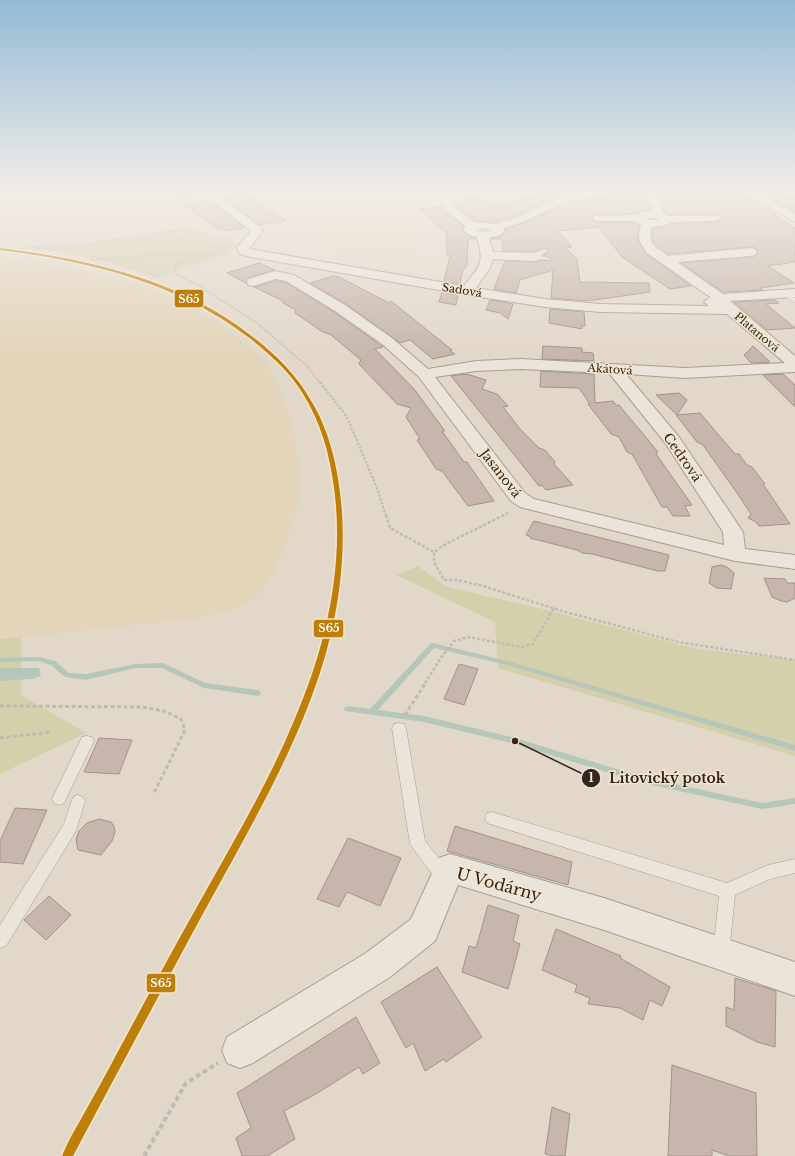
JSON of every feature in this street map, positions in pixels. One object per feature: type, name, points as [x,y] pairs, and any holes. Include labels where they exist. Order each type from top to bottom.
[{"type":"street","name":"Sadová","points":[[248,247],[327,267],[545,303],[600,308],[695,308],[731,310]]},
{"type":"street","points":[[467,291],[484,268],[488,256],[484,247]]},
{"type":"street","name":"Platanová","points":[[648,247],[664,260],[720,298],[731,310],[795,364]]},
{"type":"street","points":[[664,260],[751,252]]},
{"type":"street","points":[[488,256],[540,254]]},
{"type":"street","name":"Jasanová","points":[[290,278],[327,267]]},
{"type":"street","name":"Jasanová","points":[[253,282],[275,275],[290,278],[367,326],[425,374],[518,497],[527,503],[735,554],[795,562]]},
{"type":"street","name":"Sadová","points":[[695,308],[720,298],[792,296]]},
{"type":"street","name":"Akátová","points":[[425,374],[458,368],[495,364],[548,364],[614,370],[685,373],[795,367]]},
{"type":"street","name":"Cedrová","points":[[614,370],[673,442],[729,525],[733,532],[735,554]]},
{"type":"street","name":"U Vodárny","points":[[240,1050],[378,965],[423,930],[450,868],[604,914],[795,979]]},
{"type":"lane","points":[[540,254],[547,259]]},
{"type":"lane","points":[[399,728],[418,844],[446,879]]},
{"type":"lane","points":[[59,799],[87,741]]},
{"type":"lane","points":[[0,940],[71,826],[78,801]]},
{"type":"lane","points":[[492,818],[728,891],[768,872],[795,866]]},
{"type":"lane","points":[[720,953],[728,891]]},
{"type":"path","points":[[0,252],[37,247]]},
{"type":"path","points":[[35,250],[42,247]]},
{"type":"path","points":[[217,247],[234,247]]},
{"type":"path","points":[[234,247],[222,248],[195,259],[174,263],[176,274],[196,284],[257,323],[307,366],[347,417],[377,488],[390,528],[434,552]]},
{"type":"path","points":[[91,260],[140,256],[205,255],[240,247]]},
{"type":"path","points":[[434,552],[446,544],[527,503]]},
{"type":"path","points":[[434,552],[434,562],[444,580],[457,580],[483,586],[554,608],[678,642],[795,660]]},
{"type":"path","points":[[410,706],[440,659],[454,641],[468,637],[522,647],[533,644],[554,608]]},
{"type":"path","points":[[0,706],[141,707],[164,711],[181,719],[185,730],[154,793]]},
{"type":"path","points":[[0,738],[51,732]]},
{"type":"path","points":[[144,1156],[186,1083],[240,1050]]},
{"type":"shaded area","points":[[46,247],[237,247],[232,251],[158,278],[103,261],[43,249]]},
{"type":"shaded area","points":[[333,247],[415,247],[409,255],[390,259],[337,250]]},
{"type":"shaded area","points":[[0,258],[88,272],[132,282],[191,307],[226,328],[265,362],[279,388],[294,433],[300,476],[297,508],[282,555],[270,580],[261,592],[243,607],[195,619],[0,639]]},
{"type":"shaded area","points":[[418,566],[447,587],[543,609],[697,649],[795,660],[795,756],[498,668],[495,622],[396,575]]},
{"type":"shaded area","points":[[21,637],[21,695],[86,733],[0,774],[0,639]]},
{"type":"shaded area","points":[[0,668],[39,668],[41,676],[32,679],[0,681]]},
{"type":"building","points":[[447,247],[468,247],[467,265],[466,268],[463,268],[460,284],[444,281],[450,257],[447,255]]},
{"type":"building","points":[[503,247],[572,247],[566,248],[577,259],[580,282],[649,283],[650,292],[588,301],[551,298],[553,270],[520,280],[516,293],[494,289],[505,261],[535,262],[540,260],[549,261],[550,258],[543,255],[548,252],[545,248],[535,251],[503,251]]},
{"type":"building","points":[[614,247],[642,247],[646,254],[691,286],[670,289],[622,257]]},
{"type":"building","points":[[659,247],[795,247],[795,262],[768,266],[794,283],[760,288],[763,290],[723,292],[681,263],[751,257],[758,253],[756,248],[751,247],[668,254]]},
{"type":"building","points":[[259,263],[275,270],[248,278],[246,283],[227,273]]},
{"type":"building","points":[[333,276],[339,277],[389,303],[391,301],[455,354],[433,359],[410,340],[400,343],[346,304],[310,283]]},
{"type":"building","points":[[276,281],[285,282],[334,312],[383,347],[375,349],[414,389],[445,431],[442,431],[464,462],[467,462],[494,501],[468,506],[442,471],[436,469],[417,440],[420,439],[406,417],[411,408],[397,404],[359,364],[361,360],[331,335],[321,331],[295,313],[296,310],[283,303],[283,301],[254,287]]},
{"type":"building","points":[[442,292],[458,295],[456,305],[439,302]]},
{"type":"building","points":[[490,300],[513,304],[508,319],[500,313],[486,310]]},
{"type":"building","points":[[775,300],[779,303],[766,304],[795,328],[767,330],[734,302]]},
{"type":"building","points":[[550,309],[584,312],[585,326],[582,326],[582,329],[549,323]]},
{"type":"building","points":[[543,346],[582,348],[582,352],[593,353],[594,361],[542,359]]},
{"type":"building","points":[[753,346],[770,362],[751,363],[744,355]]},
{"type":"building","points":[[541,371],[594,374],[595,403],[613,401],[616,405],[619,405],[658,452],[656,454],[692,505],[685,506],[690,516],[673,516],[667,507],[662,507],[632,454],[627,452],[619,437],[611,434],[588,404],[590,404],[579,388],[540,387]]},
{"type":"building","points":[[467,374],[486,380],[482,389],[497,394],[508,406],[503,407],[520,429],[539,448],[545,450],[555,462],[554,464],[573,485],[546,490],[542,485],[539,486],[451,376]]},
{"type":"building","points":[[783,374],[795,385],[795,407],[763,375]]},
{"type":"building","points":[[679,393],[687,400],[677,415],[656,395]]},
{"type":"building","points":[[700,413],[735,454],[739,454],[747,465],[752,467],[765,484],[763,484],[790,524],[759,526],[756,522],[748,518],[751,514],[737,493],[703,445],[697,442],[676,415]]},
{"type":"building","points":[[534,521],[669,555],[665,571],[658,571],[592,554],[582,553],[577,550],[530,538],[531,537],[526,535]]},
{"type":"building","points":[[721,565],[727,567],[734,573],[731,589],[717,588],[709,583],[712,567]]},
{"type":"building","points":[[764,578],[785,579],[787,583],[795,583],[795,598],[787,602],[772,597]]},
{"type":"building","points":[[459,664],[478,669],[464,705],[444,699]]},
{"type":"building","points":[[99,738],[132,740],[119,774],[84,772]]},
{"type":"building","points":[[15,808],[47,810],[23,864],[0,862],[0,841]]},
{"type":"building","points":[[99,819],[111,822],[114,826],[115,832],[112,841],[101,855],[78,850],[76,839],[79,831],[87,823]]},
{"type":"building","points":[[455,826],[572,862],[568,885],[447,851]]},
{"type":"building","points":[[348,838],[401,858],[380,906],[347,892],[339,907],[317,899]]},
{"type":"building","points":[[49,896],[71,915],[46,940],[24,920]]},
{"type":"building","points":[[488,905],[519,915],[513,941],[520,944],[508,989],[462,972],[469,946],[476,948]]},
{"type":"building","points":[[556,929],[621,956],[620,958],[670,987],[662,1006],[650,1000],[643,1020],[620,1008],[588,1004],[590,998],[575,992],[577,985],[542,970]]},
{"type":"building","points":[[437,967],[482,1037],[446,1062],[444,1059],[425,1071],[413,1043],[406,1048],[381,1002]]},
{"type":"building","points":[[735,978],[776,991],[775,1047],[757,1042],[726,1026],[726,1007],[734,1010]]},
{"type":"building","points":[[356,1017],[380,1063],[363,1074],[359,1067],[314,1095],[284,1111],[295,1139],[267,1156],[242,1156],[236,1138],[251,1128],[237,1093]]},
{"type":"building","points":[[672,1065],[756,1093],[757,1156],[729,1156],[712,1150],[712,1156],[668,1156]]},
{"type":"building","points":[[552,1107],[570,1114],[565,1156],[545,1154]]},
{"type":"waterway","points":[[373,711],[433,645],[511,664],[795,748]]},
{"type":"waterway","points":[[0,660],[39,659],[53,663],[67,675],[86,677],[135,666],[163,665],[204,685],[258,693]]},
{"type":"waterway","points":[[348,709],[424,719],[515,741],[643,780],[762,806],[795,801]]},
{"type":"transit line","name":"S65","points":[[0,249],[76,261],[132,276],[172,291],[195,302],[218,314],[240,329],[260,344],[279,362],[295,380],[309,400],[323,429],[332,460],[338,492],[340,526],[336,592],[322,654],[297,722],[282,756],[249,821],[67,1156]]},
{"type":"place","name":"Litovický potok","points":[[515,741]]}]
